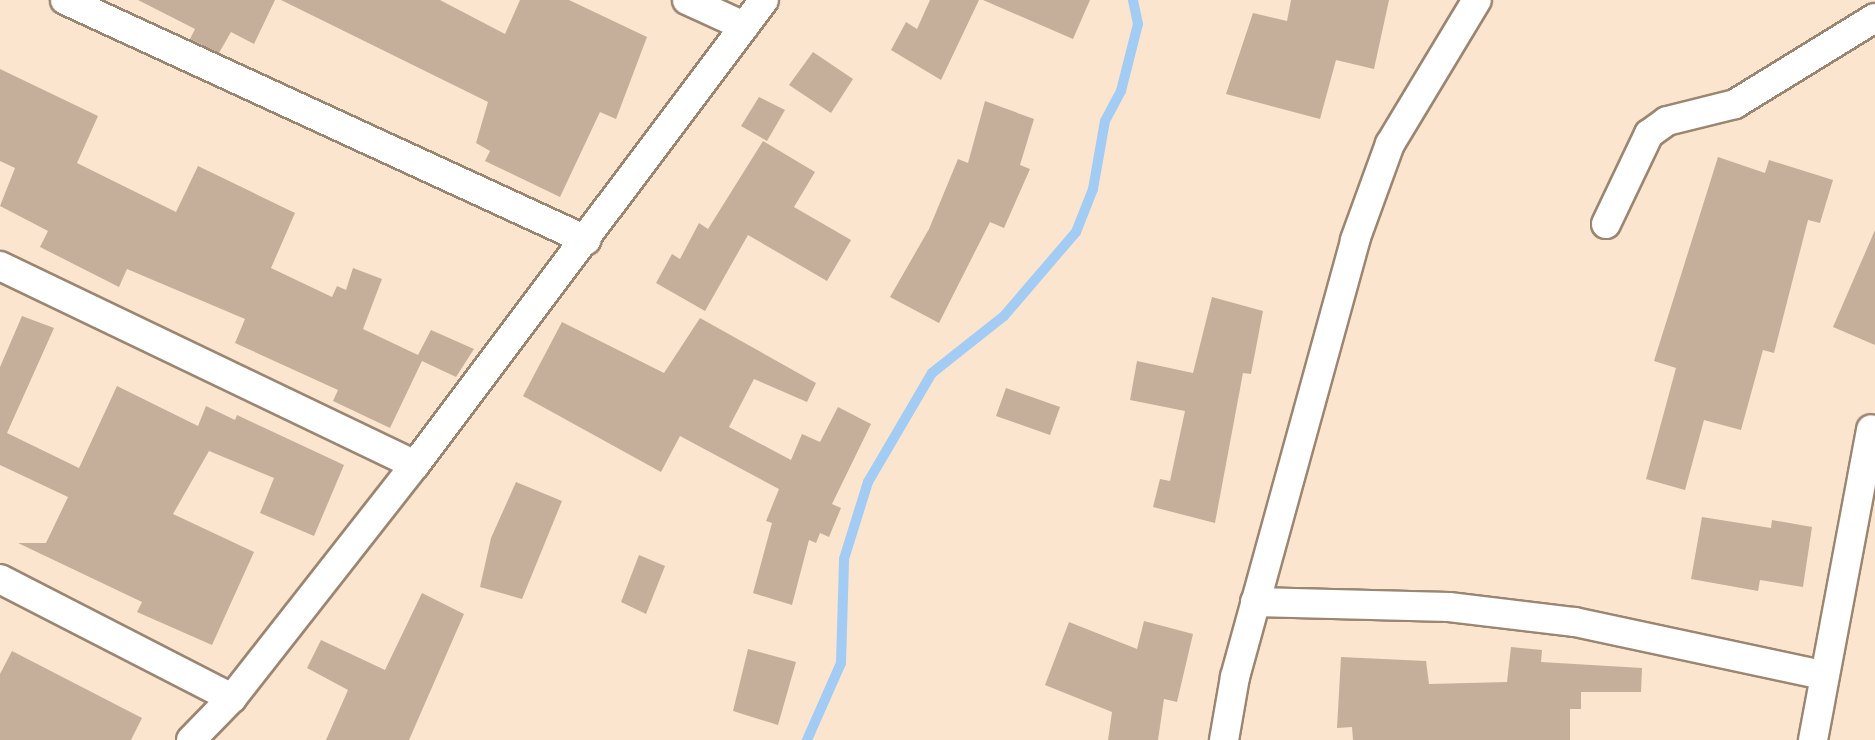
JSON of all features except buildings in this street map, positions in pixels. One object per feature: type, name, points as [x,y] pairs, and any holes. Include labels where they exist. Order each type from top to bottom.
[{"type":"street","points":[[65,0],[586,240]]},
{"type":"street","points":[[687,0],[744,26]]},
{"type":"street","points":[[191,740],[232,698],[415,465],[764,0]]},
{"type":"street","points":[[1224,740],[1255,602],[1355,240],[1390,144],[1478,0]]},
{"type":"street","points":[[1606,224],[1649,134],[1667,121],[1735,104],[1875,18]]},
{"type":"street","points":[[0,266],[415,465]]},
{"type":"street","points":[[1813,740],[1823,675],[1855,536],[1870,429]]},
{"type":"street","points":[[0,579],[232,698]]},
{"type":"street","points":[[1255,602],[1449,607],[1563,621],[1823,675]]},
{"type":"waterway","points":[[807,740],[841,663],[844,559],[868,482],[932,373],[1004,316],[1076,232],[1093,189],[1105,121],[1121,91],[1138,24],[1133,0]]}]
